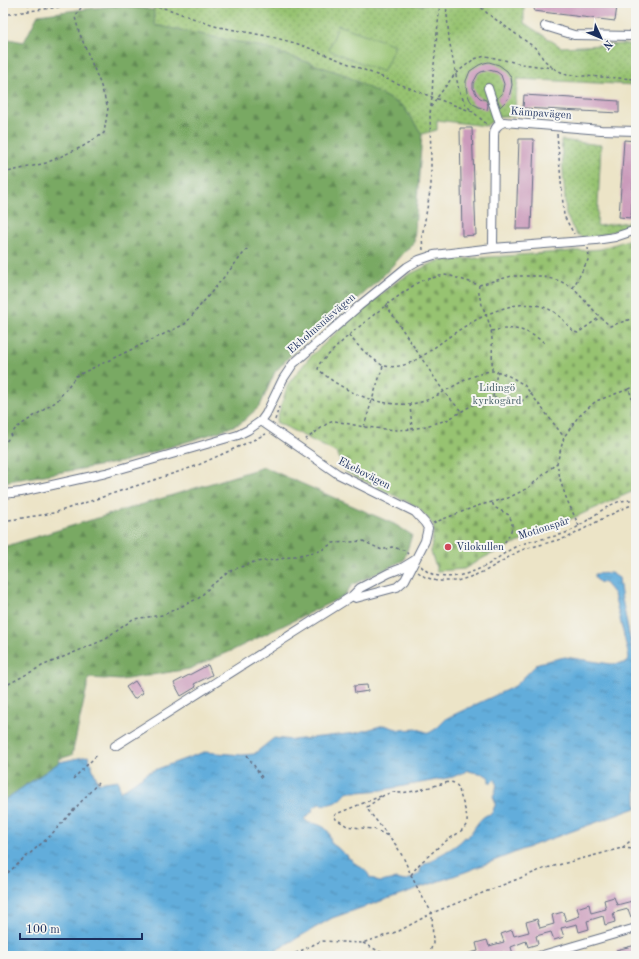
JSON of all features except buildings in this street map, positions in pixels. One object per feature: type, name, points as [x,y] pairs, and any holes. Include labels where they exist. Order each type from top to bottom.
[{"type":"street","points":[[545,26],[574,34],[634,36],[636,25]]},
{"type":"street","points":[[488,88],[500,124]]},
{"type":"street","name":"Kämpavägen","points":[[494,130],[504,122],[601,130],[636,131]]},
{"type":"street","points":[[493,248],[494,130]]},
{"type":"street","name":"Ekholmsnäsvägen","points":[[4,494],[21,492],[106,473],[238,435],[248,430],[261,421],[270,407],[283,379],[293,364],[360,306],[408,267],[419,260],[434,255],[493,248],[589,241],[636,230]]},
{"type":"street","name":"Ekebovägen","points":[[261,421],[274,426],[338,474],[415,512],[426,523],[428,528]]},
{"type":"street","points":[[352,596],[356,598],[397,587],[405,580],[425,541],[428,528]]},
{"type":"street","points":[[115,746],[352,596],[360,588],[414,562]]},
{"type":"street","points":[[540,956],[636,928]]},
{"type":"path","points":[[29,3],[29,10]]},
{"type":"path","points":[[3,173],[46,162],[82,147],[104,133],[108,108],[100,83],[74,17],[84,3]]},
{"type":"path","points":[[3,15],[29,10],[90,3]]},
{"type":"path","points":[[122,3],[132,3],[168,9],[214,26],[295,43],[473,112]]},
{"type":"path","points":[[423,250],[422,237],[431,186],[430,114],[440,3]]},
{"type":"path","points":[[446,3],[449,39],[459,91],[466,105],[494,130]]},
{"type":"path","points":[[477,3],[488,14],[538,50],[543,59],[553,68],[567,75],[636,79]]},
{"type":"path","points":[[431,108],[436,98],[455,74],[474,59],[486,56],[522,64],[553,68]]},
{"type":"path","points":[[556,126],[564,216],[579,242]]},
{"type":"path","points":[[573,288],[589,258],[589,241]]},
{"type":"path","points":[[3,446],[16,428],[57,401],[76,376],[185,324],[248,248]]},
{"type":"path","points":[[564,437],[525,386],[518,380],[497,372],[492,371],[467,379],[422,402],[410,404],[385,403],[357,395],[342,387],[318,369],[320,363],[349,335],[386,305],[420,281],[444,275],[479,285],[512,276],[540,276],[560,281],[573,288],[610,326],[634,318],[636,320]]},
{"type":"path","points":[[479,285],[479,296],[487,315],[491,331],[492,371]]},
{"type":"path","points":[[349,335],[364,352],[384,366],[396,367],[408,365],[421,358],[447,338],[474,321],[504,308],[518,304],[531,304],[546,308],[558,314],[574,332],[578,333],[600,317]]},
{"type":"path","points":[[386,305],[444,392],[461,411]]},
{"type":"path","points":[[491,331],[505,328],[518,329],[531,334],[546,344]]},
{"type":"path","points":[[364,427],[384,366]]},
{"type":"path","points":[[493,397],[497,372]]},
{"type":"path","points":[[579,526],[561,483],[557,463],[564,437],[578,417],[596,401],[636,386]]},
{"type":"path","points":[[629,389],[634,402]]},
{"type":"path","points":[[305,440],[328,423],[335,421],[364,427],[397,430],[422,428],[446,420],[481,400],[493,397],[513,406],[520,403],[531,393]]},
{"type":"path","points":[[3,521],[54,513],[196,466],[238,448],[274,426],[281,402]]},
{"type":"path","points":[[410,404],[412,429]]},
{"type":"path","points":[[428,528],[434,522],[477,506],[508,498],[528,488],[557,463]]},
{"type":"path","points":[[3,472],[4,494]]},
{"type":"path","name":"Motionspår","points":[[414,562],[425,571],[440,577],[461,576],[482,568],[515,547],[570,531],[621,501],[636,500]]},
{"type":"path","points":[[483,551],[490,552],[504,543],[510,534],[512,525],[509,515],[494,507],[492,502]]},
{"type":"path","points":[[3,687],[42,666],[106,639],[133,619],[163,614],[199,598],[213,584],[230,571],[254,562],[275,560],[320,551],[333,543],[363,541],[382,550],[392,547],[404,550],[414,562],[416,571],[424,577],[437,582],[457,582],[487,570],[521,550],[569,537],[626,507],[636,504]]},
{"type":"path","points":[[247,754],[263,779]]},
{"type":"path","points":[[73,779],[97,755]]},
{"type":"path","points":[[391,838],[374,829],[347,826],[333,817],[336,814],[393,792],[400,793],[450,782],[456,784],[464,806],[467,822],[464,828],[447,840],[417,866],[411,875]]},
{"type":"path","points":[[3,877],[50,836],[98,783]]},
{"type":"path","points":[[384,795],[370,805],[368,810],[391,838],[404,859],[420,893],[432,913],[433,944],[428,956]]},
{"type":"path","points":[[622,848],[636,836]]},
{"type":"path","points":[[290,956],[321,941],[362,942],[399,931],[432,913],[543,869],[622,848],[636,849]]},
{"type":"path","points":[[362,942],[388,956]]},
{"type":"green space","points":[[153,3],[395,3],[421,5],[431,3],[524,3],[524,23],[561,47],[624,44],[636,45],[636,85],[518,79],[514,117],[499,117],[485,126],[437,120],[437,130],[422,134],[403,106],[343,74],[263,47],[155,25]]},
{"type":"green space","points":[[121,5],[154,10],[156,25],[263,47],[343,74],[403,106],[422,134],[414,242],[382,277],[347,309],[300,345],[275,372],[260,406],[241,423],[218,432],[122,462],[3,482],[3,38],[24,42],[38,15]]},
{"type":"green space","points":[[338,25],[395,45],[383,72],[329,50]]},
{"type":"green space","points":[[561,140],[601,145],[597,226],[636,222],[635,225],[586,239],[576,234],[566,215]]},
{"type":"green space","name":"Lidingö kyrkogård","points":[[636,237],[636,490],[485,557],[464,569],[437,571],[431,552],[434,526],[418,507],[346,472],[337,453],[276,422],[288,384],[310,357],[357,314],[398,281],[410,274],[437,261],[601,249]]},
{"type":"green space","points":[[264,467],[394,524],[412,535],[404,560],[352,585],[344,596],[229,652],[189,669],[121,680],[89,678],[72,755],[59,759],[60,762],[3,801],[3,547]]},
{"type":"water","points":[[611,573],[619,578],[632,649],[636,655],[636,808],[465,872],[332,918],[266,956],[3,956],[3,801],[60,762],[88,756],[98,783],[118,780],[120,792],[149,772],[204,752],[242,755],[254,754],[274,738],[292,740],[356,733],[384,725],[400,730],[418,729],[429,733],[437,728],[447,718],[515,686],[538,663],[565,657],[611,664],[627,663],[629,657],[614,594],[605,583],[599,582],[595,578],[595,574]],"holes":[[[467,770],[487,776],[489,778],[489,782],[492,782],[495,779],[496,788],[493,796],[496,803],[492,813],[481,819],[467,838],[465,837],[431,862],[425,864],[419,873],[405,881],[396,879],[380,882],[370,878],[365,870],[331,843],[329,833],[325,828],[317,824],[309,823],[304,819],[308,817],[313,808],[319,804],[322,805],[337,802],[348,791],[358,792],[382,790],[453,777]]]},
{"type":"place","name":"Vilokullen","points":[[448,547]]}]
